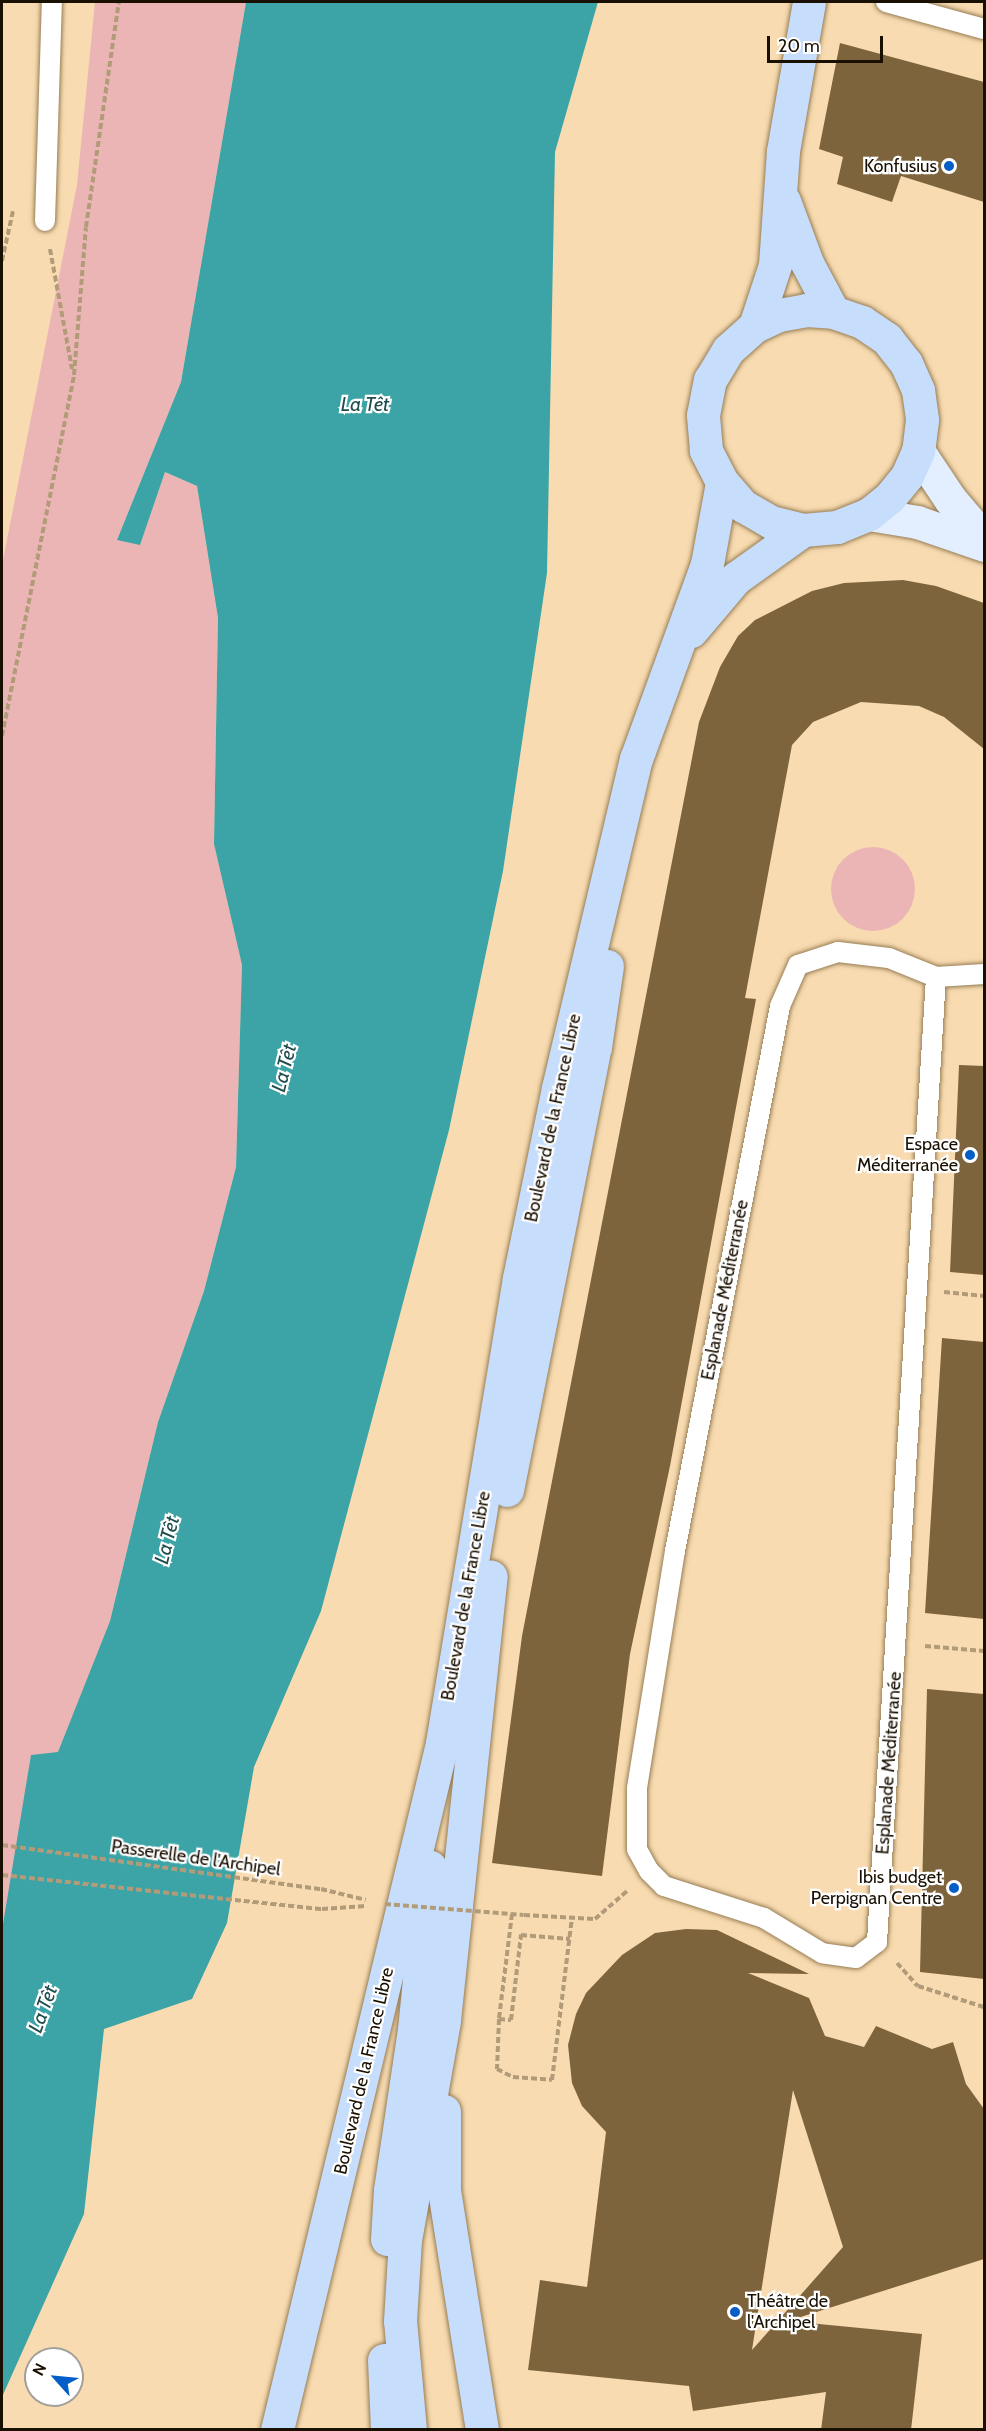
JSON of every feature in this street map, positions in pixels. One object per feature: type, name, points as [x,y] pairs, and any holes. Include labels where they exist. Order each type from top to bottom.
[{"type":"main road","points":[[755,326],[774,266],[783,151],[809,2]]},
{"type":"main road","points":[[781,191],[807,263],[833,312]]},
{"type":"main road","points":[[806,310],[833,312],[862,322],[887,339],[906,363],[918,390],[922,420],[918,451],[907,476],[890,497],[869,514],[837,527],[803,530],[771,522],[743,506],[722,482],[706,450],[705,403],[710,380],[728,350],[755,326],[779,315],[806,310]]},
{"type":"main road","name":"Boulevard de la France Libre","points":[[277,2430],[442,1743],[519,1278],[558,1088],[636,759],[680,644],[707,564],[722,482]]},
{"type":"main road","name":"Boulevard de la France Libre","points":[[680,644],[736,578],[803,530]]},
{"type":"main road","name":"Boulevard de la France Libre","points":[[410,2430],[400,2320],[405,2240],[444,2020],[485,1609],[535,1334],[596,1047],[636,759]]},
{"type":"main road","points":[[387,2430],[383,2302],[390,2190],[414,2030],[442,1743]]},
{"type":"main road","points":[[444,2020],[444,2190],[482,2430]]},
{"type":"street","points":[[918,451],[950,499],[984,539]]},
{"type":"street","points":[[869,514],[918,522],[984,545]]},
{"type":"lane","points":[[45,221],[52,2]]},
{"type":"lane","points":[[886,2],[984,29]]},
{"type":"lane","name":"Esplanade Méditerranée","points":[[838,952],[889,958],[936,977],[920,1290],[877,1942],[856,1958],[822,1953],[764,1918],[664,1886],[649,1871],[637,1849],[637,1788],[675,1551],[780,1006],[798,964],[838,952]]},
{"type":"lane","points":[[936,977],[984,974]]},
{"type":"path","points":[[2,736],[74,375],[86,227],[118,2]]},
{"type":"path","points":[[45,221],[74,375]]},
{"type":"path","points":[[920,1290],[984,1296]]},
{"type":"path","points":[[897,1643],[984,1651]]},
{"type":"path","name":"Passerelle de l'Archipel","points":[[2,1845],[321,1889],[385,1904],[595,1919],[649,1871]]},
{"type":"path","name":"Passerelle de l'Archipel","points":[[2,1875],[322,1909],[385,1904]]},
{"type":"path","points":[[512,1914],[499,2019],[497,2069],[513,2077],[552,2080],[572,1918]]},
{"type":"path","points":[[499,2019],[511,2020],[521,1935],[570,1939]]},
{"type":"path","points":[[877,1942],[918,1986],[984,2007]]},
{"type":"shaded area","points":[[95,2],[246,2],[181,382],[117,540],[140,544],[165,472],[197,486],[218,618],[214,844],[242,965],[236,1167],[204,1291],[158,1422],[110,1621],[58,1753],[2,1930],[2,565],[77,185]]},
{"type":"shaded area","points":[[873,847],[889,850],[908,866],[915,889],[912,905],[896,924],[873,931],[857,928],[838,912],[831,889],[834,873],[850,854]]},
{"type":"water","name":"La Têt","points":[[246,2],[598,2],[555,152],[547,573],[503,871],[449,1130],[321,1611],[254,1767],[227,1923],[192,1999],[104,2029],[84,2214],[2,2397],[2,1930],[31,1755],[58,1752],[110,1621],[158,1422],[204,1291],[236,1167],[242,965],[214,844],[218,618],[197,486],[165,472],[140,545],[117,540],[181,382]]},
{"type":"building","points":[[840,43],[984,82],[984,202],[901,176],[892,202],[837,184],[843,157],[819,149]]},
{"type":"building","points":[[903,580],[936,586],[984,603],[984,749],[944,717],[919,706],[861,702],[813,722],[792,745],[745,998],[756,999],[670,1466],[630,1654],[602,1876],[492,1863],[522,1636],[699,722],[720,667],[738,636],[755,620],[812,591],[844,583]]},
{"type":"building","name":"Espace Méditerranée","points":[[959,1065],[984,1066],[984,1275],[950,1272]]},
{"type":"building","points":[[942,1338],[984,1342],[984,1619],[925,1613]]},
{"type":"building","points":[[927,1689],[984,1694],[984,1979],[920,1972]]},
{"type":"building","points":[[686,1929],[717,1930],[809,1974],[748,1973],[809,1998],[825,2036],[864,2047],[876,2026],[932,2049],[953,2042],[966,2084],[984,2109],[984,2259],[788,2321],[922,2334],[911,2430],[821,2430],[826,2392],[693,2411],[689,2386],[528,2370],[540,2280],[587,2287],[606,2132],[582,2106],[572,2083],[568,2045],[576,2014],[586,1993],[622,1955],[655,1933]],"holes":[[[793,2090],[843,2247],[752,2350]]]},
{"type":"place","name":"Konfusius","points":[[949,166]]},
{"type":"place","name":"Espace Méditerranée","points":[[970,1155]]},
{"type":"place","name":"Ibis budget Perpignan Centre","points":[[954,1888]]},
{"type":"place","name":"Théâtre de l'Archipel","points":[[735,2312]]}]
